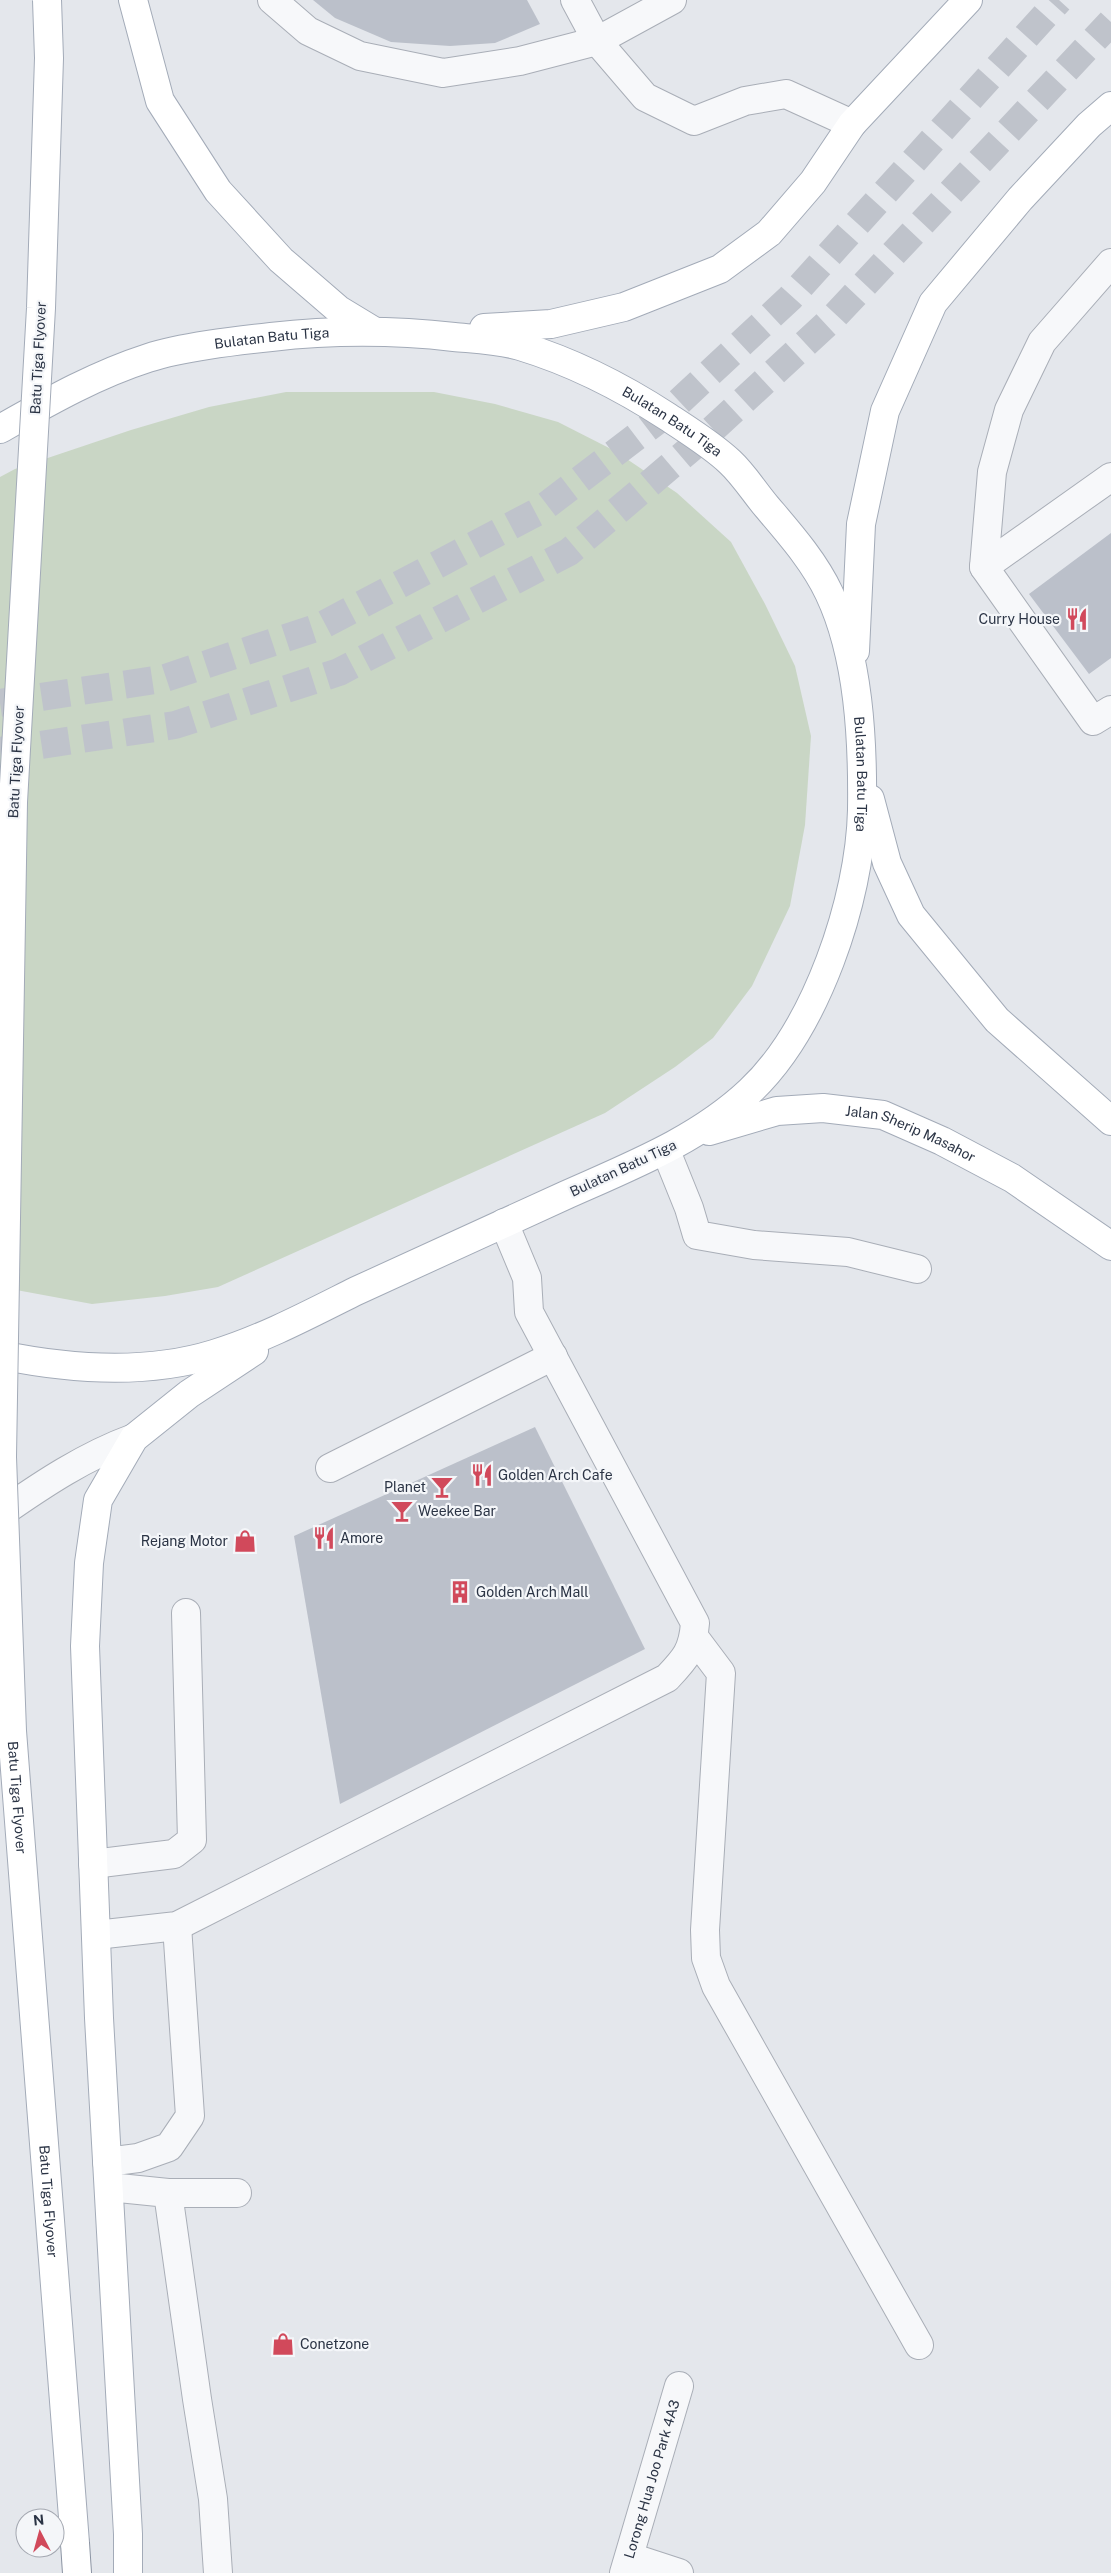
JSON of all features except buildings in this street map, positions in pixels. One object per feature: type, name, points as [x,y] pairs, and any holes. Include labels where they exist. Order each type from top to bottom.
[{"type":"main road","name":"Batu Tiga Flyover","points":[[47,0],[49,58],[41,308],[13,802],[2,1457],[12,1731],[77,2573]]},
{"type":"main road","points":[[133,0],[160,101],[218,192],[281,260],[339,310],[372,330]]},
{"type":"main road","points":[[412,332],[551,324],[624,307],[720,269],[769,233],[813,182],[852,124],[968,0]]},
{"type":"main road","points":[[853,680],[861,524],[885,411],[933,303],[1020,199],[1089,125],[1111,106]]},
{"type":"main road","name":"Bulatan Batu Tiga","points":[[0,429],[61,395],[151,356],[299,334],[372,330],[412,332],[516,345],[565,362],[608,381],[645,402],[731,462],[811,562],[829,593],[844,637],[853,680],[863,771],[862,826],[854,882],[838,940],[814,998],[782,1053],[754,1088],[723,1115],[676,1144],[356,1291],[308,1316],[214,1354],[129,1368],[45,1364],[0,1355]]},
{"type":"main road","points":[[863,771],[887,863],[911,915],[996,1020],[1111,1120]]},
{"type":"main road","name":"Jalan Sherip Masahor","points":[[676,1144],[777,1111],[824,1108],[883,1115],[942,1141],[1012,1178],[1111,1246]]},
{"type":"main road","points":[[128,2573],[128,2534],[96,1935],[85,1646],[89,1563],[98,1500],[134,1438],[189,1394],[308,1316]]},
{"type":"street","points":[[272,0],[308,31],[360,56],[443,73],[520,61],[597,41],[672,0]]},
{"type":"street","points":[[575,0],[597,41],[644,97],[694,121],[745,101],[786,94],[852,124]]},
{"type":"street","points":[[1111,263],[1042,342],[1009,410],[992,472],[984,567],[1093,721],[1111,710]]},
{"type":"street","points":[[984,567],[1111,477]]},
{"type":"street","points":[[676,1144],[689,1208],[697,1235],[754,1245],[848,1252],[917,1269]]},
{"type":"street","points":[[96,1935],[177,1926],[667,1678],[688,1656],[694,1637],[694,1623],[529,1312],[527,1278],[504,1224]]},
{"type":"street","points":[[330,1468],[553,1356]]},
{"type":"street","points":[[0,1514],[46,1482],[94,1454],[134,1438]]},
{"type":"street","points":[[93,1864],[174,1854],[192,1840],[186,1614]]},
{"type":"street","points":[[694,1637],[720,1673],[705,1930],[706,1958],[716,1986],[918,2344]]},
{"type":"street","points":[[108,2174],[138,2158],[169,2147],[190,2116],[177,1926]]},
{"type":"street","points":[[108,2174],[168,2193],[237,2193]]},
{"type":"street","points":[[168,2193],[196,2399],[214,2499],[218,2573]]},
{"type":"street","name":"Lorong Hua Joo Park 4A3","points":[[627,2565],[679,2386]]},
{"type":"street","points":[[627,2565],[679,2573]]},
{"type":"green space","points":[[286,392],[434,392],[495,404],[558,422],[615,451],[677,493],[731,542],[765,604],[795,666],[811,736],[805,825],[790,906],[752,986],[713,1038],[675,1067],[605,1113],[218,1287],[165,1296],[92,1304],[0,1287],[0,477],[15,469],[131,430],[209,407]]},
{"type":"tunnel","points":[[0,703],[162,679],[319,627],[539,511],[666,414],[790,298],[1059,0]]},
{"type":"tunnel","points":[[0,751],[175,725],[339,672],[569,552],[702,439],[832,319],[1111,22]]},
{"type":"place","name":"Curry House","points":[[1077,619]]},
{"type":"place","name":"Golden Arch Cafe","points":[[482,1475]]},
{"type":"place","name":"Planet","points":[[442,1487]]},
{"type":"place","name":"Weekee Bar","points":[[402,1511]]},
{"type":"place","name":"Amore","points":[[324,1538]]},
{"type":"place","name":"Rejang Motor","points":[[245,1541]]},
{"type":"place","name":"Golden Arch Mall","points":[[460,1592]]},
{"type":"place","name":"Conetzone","points":[[283,2344]]}]
